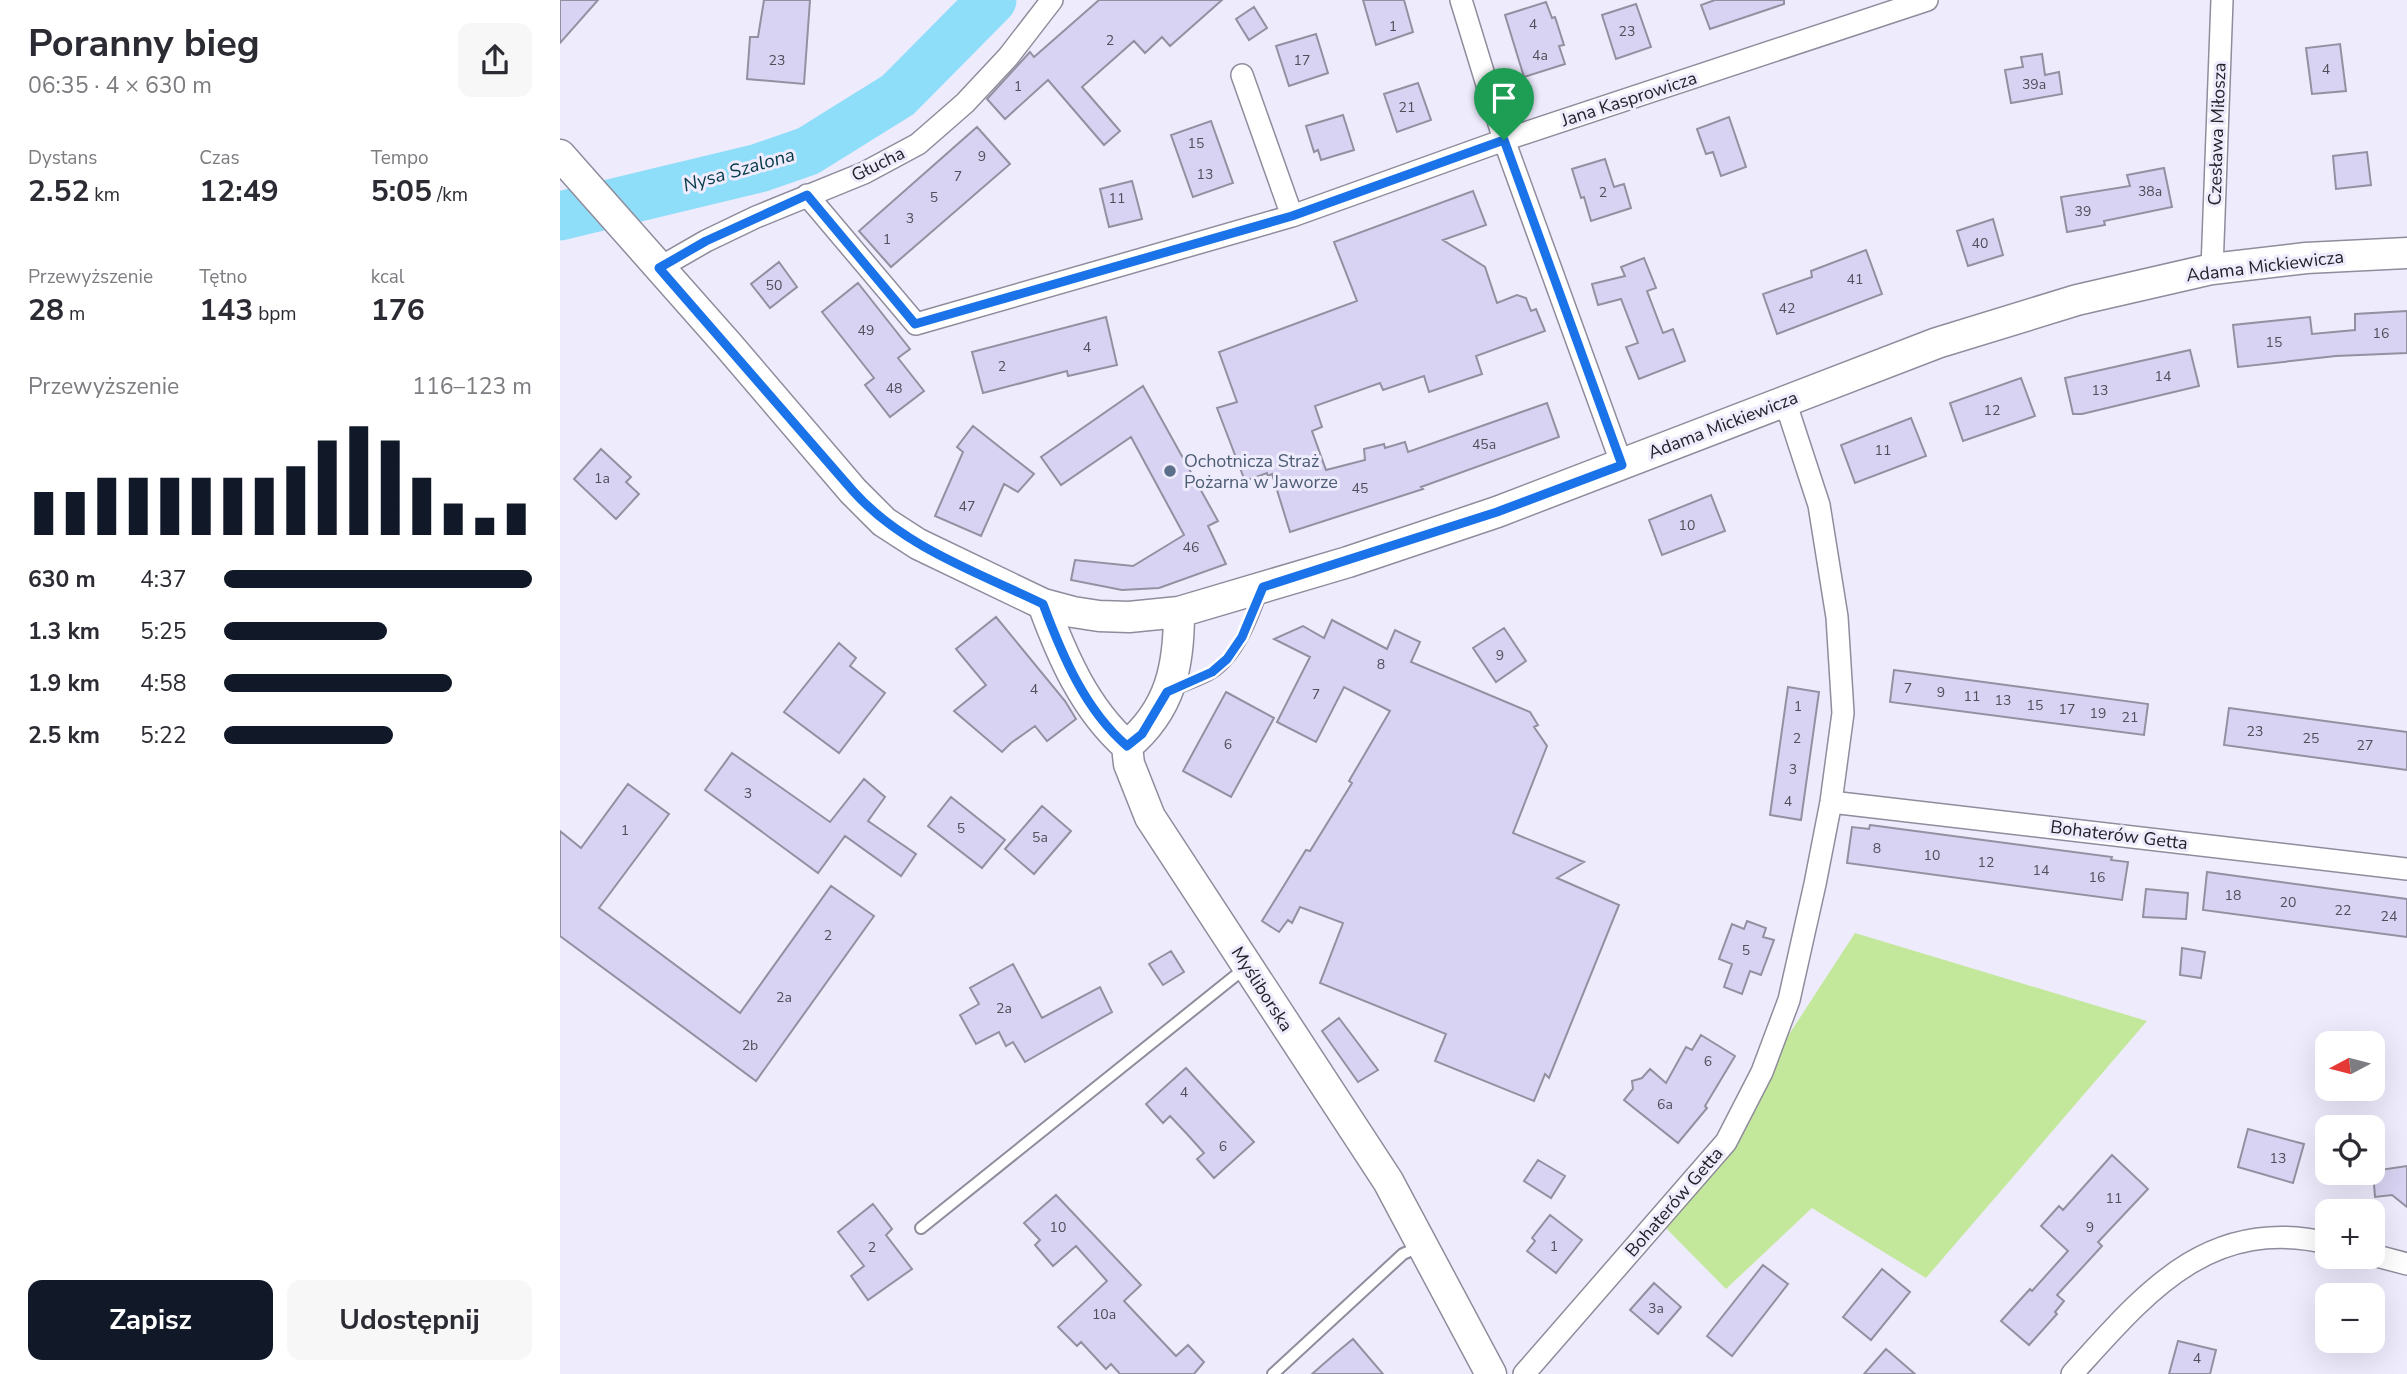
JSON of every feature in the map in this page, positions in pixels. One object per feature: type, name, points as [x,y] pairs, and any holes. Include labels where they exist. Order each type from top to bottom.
[{"type":"main road","name":"Adama Mickiewicza","points":[[560,155],[853,491],[884,522],[918,544],[1043,604],[1099,616],[1129,617],[1180,612],[1497,512],[1937,343],[2064,304],[2212,269],[2306,258],[2407,253]]},
{"type":"main road","points":[[1043,604],[1056,639],[1093,710],[1108,729],[1127,746],[1142,734],[1173,681],[1180,612]]},
{"type":"main road","name":"Myśliborska","points":[[1127,746],[1129,764],[1150,817],[1388,1181],[1490,1374]]},
{"type":"street","name":"Głucha","points":[[653,261],[864,173],[918,144],[965,103],[1008,57],[1052,0]]},
{"type":"street","points":[[1461,0],[1504,140],[1622,465]]},
{"type":"street","name":"Jana Kasprowicza","points":[[807,195],[915,324],[1292,216],[1504,140],[1927,0]]},
{"type":"street","name":"Czesława Miłosza","points":[[2212,269],[2222,0]]},
{"type":"street","points":[[1242,75],[1292,216]]},
{"type":"street","name":"Bohaterów Getta","points":[[1524,1374],[1726,1142],[1762,1072],[1789,1000],[1831,802],[1843,713],[1838,617],[1819,505],[1785,401]]},
{"type":"street","name":"Bohaterów Getta","points":[[1831,802],[2407,869]]},
{"type":"street","points":[[2072,1374],[2163,1280],[2190,1261],[2227,1245],[2268,1239],[2315,1240]]},
{"type":"street","points":[[2385,1258],[2407,1264]]},
{"type":"lane","points":[[1167,692],[1212,672],[1227,659],[1242,637],[1263,587]]},
{"type":"lane","points":[[921,1228],[1247,966]]},
{"type":"lane","points":[[1273,1374],[1403,1254],[1422,1246]]},
{"type":"green space","points":[[1855,933],[2147,1021],[1926,1278],[1812,1208],[1726,1289],[1658,1220],[1700,1171]]},
{"type":"building","points":[[560,0],[598,0],[560,43]]},
{"type":"building","points":[[764,0],[810,0],[804,84],[747,79],[750,37],[758,37]]},
{"type":"building","points":[[1099,0],[1222,0],[1170,46],[1162,37],[1145,53],[1134,41],[1082,87],[1120,131],[1104,145],[1048,80],[1005,119],[987,99],[1030,52],[1034,57]]},
{"type":"building","points":[[1363,0],[1404,0],[1413,32],[1376,45]]},
{"type":"building","points":[[1715,0],[1784,0],[1784,4],[1710,29],[1701,5]]},
{"type":"building","points":[[1546,2],[1552,18],[1555,17],[1564,45],[1559,46],[1565,64],[1524,77],[1505,15]]},
{"type":"building","points":[[1636,4],[1651,47],[1616,59],[1602,15]]},
{"type":"building","points":[[1254,7],[1267,28],[1249,40],[1236,19]]},
{"type":"building","points":[[1316,34],[1328,73],[1289,86],[1276,46]]},
{"type":"building","points":[[2340,44],[2346,91],[2312,94],[2306,48]]},
{"type":"building","points":[[2042,54],[2045,75],[2059,72],[2062,94],[2011,103],[2005,70],[2023,67],[2021,57]]},
{"type":"building","points":[[1418,83],[1431,120],[1397,132],[1384,94]]},
{"type":"building","points":[[1343,115],[1354,150],[1321,160],[1318,150],[1314,152],[1306,126]]},
{"type":"building","points":[[1729,117],[1746,167],[1721,176],[1713,152],[1706,154],[1697,129]]},
{"type":"building","points":[[1211,121],[1233,183],[1193,197],[1171,135]]},
{"type":"building","points":[[977,127],[1010,164],[891,267],[859,231]]},
{"type":"building","points":[[2367,152],[2371,185],[2336,189],[2333,156]]},
{"type":"building","points":[[1605,159],[1614,187],[1624,184],[1631,208],[1591,221],[1572,169]]},
{"type":"building","points":[[2164,168],[2172,207],[2104,221],[2105,225],[2067,232],[2061,197],[2130,186],[2127,175]]},
{"type":"building","points":[[1132,181],[1142,219],[1109,227],[1100,189]]},
{"type":"building","points":[[1473,191],[1486,225],[1443,240],[1485,267],[1497,303],[1517,295],[1526,298],[1531,311],[1536,309],[1545,331],[1476,356],[1482,374],[1429,392],[1424,376],[1383,390],[1380,383],[1315,406],[1322,427],[1312,431],[1326,470],[1365,460],[1364,449],[1384,444],[1385,448],[1405,442],[1408,452],[1547,403],[1559,437],[1421,487],[1423,489],[1290,532],[1272,474],[1268,476],[1267,473],[1245,481],[1217,408],[1237,402],[1219,352],[1357,301],[1334,242]]},
{"type":"building","points":[[1993,219],[2003,255],[1968,266],[1957,231]]},
{"type":"building","points":[[1866,250],[1882,294],[1777,334],[1763,294],[1812,277],[1811,271]]},
{"type":"building","points":[[1644,258],[1656,288],[1647,291],[1663,333],[1673,329],[1685,361],[1639,379],[1626,347],[1638,343],[1621,299],[1598,305],[1592,284],[1625,276],[1621,267]]},
{"type":"building","points":[[779,262],[797,287],[770,308],[751,284]]},
{"type":"building","points":[[858,283],[910,349],[898,358],[924,391],[890,417],[865,385],[874,378],[822,312]]},
{"type":"building","points":[[2407,311],[2407,353],[2336,356],[2238,367],[2233,325],[2310,317],[2312,334],[2355,330],[2355,314]]},
{"type":"building","points":[[1106,317],[1117,365],[1068,376],[1067,371],[983,393],[972,352]]},
{"type":"building","points":[[2190,350],[2199,386],[2073,414],[2065,378]]},
{"type":"building","points":[[2021,378],[2035,416],[1963,441],[1950,403]]},
{"type":"building","name":"Ochotnicza Straż Pożarna w Jaworze","points":[[1143,386],[1218,521],[1208,526],[1226,564],[1159,588],[1122,590],[1071,580],[1075,560],[1133,566],[1184,535],[1131,437],[1061,485],[1041,457]]},
{"type":"building","points":[[1911,418],[1926,456],[1855,483],[1841,445]]},
{"type":"building","points":[[973,426],[1034,474],[1018,492],[1004,484],[981,536],[935,516],[963,452],[957,447]]},
{"type":"building","points":[[601,449],[631,477],[626,482],[639,494],[616,519],[574,479]]},
{"type":"building","points":[[1711,495],[1725,531],[1662,555],[1649,520]]},
{"type":"building","points":[[996,617],[1065,701],[1076,719],[1047,741],[1035,726],[1002,752],[954,711],[986,685],[956,649]]},
{"type":"building","points":[[1332,620],[1387,649],[1395,630],[1420,642],[1411,662],[1530,712],[1538,725],[1534,727],[1547,746],[1513,833],[1584,862],[1557,878],[1619,905],[1549,1078],[1545,1074],[1534,1101],[1435,1061],[1446,1034],[1320,983],[1343,923],[1300,907],[1292,923],[1288,920],[1279,932],[1262,921],[1352,783],[1349,781],[1390,711],[1344,687],[1316,742],[1277,722],[1310,657],[1274,639],[1303,626],[1324,638]]},
{"type":"building","points":[[1504,628],[1526,661],[1496,682],[1473,648]]},
{"type":"building","points":[[839,643],[856,658],[850,666],[885,693],[839,753],[784,712]]},
{"type":"building","points":[[1894,670],[2148,704],[2144,735],[1890,702]]},
{"type":"building","points":[[1788,687],[1819,692],[1801,820],[1770,815]]},
{"type":"building","points":[[1226,692],[1274,718],[1231,797],[1183,771]]},
{"type":"building","points":[[2229,708],[2407,732],[2407,770],[2224,745]]},
{"type":"building","points":[[732,753],[830,822],[864,779],[885,797],[868,821],[916,854],[901,876],[845,836],[818,873],[705,790]]},
{"type":"building","points":[[628,784],[669,814],[599,908],[740,1013],[831,886],[874,916],[756,1081],[560,936],[560,831],[581,848]]},
{"type":"building","points":[[951,797],[1005,840],[982,868],[928,826]]},
{"type":"building","points":[[1042,806],[1071,831],[1034,874],[1005,849]]},
{"type":"building","points":[[1870,825],[2112,857],[2111,860],[2128,862],[2122,900],[1847,863],[1852,827],[1869,829]]},
{"type":"building","points":[[2207,872],[2407,899],[2407,937],[2203,910]]},
{"type":"building","points":[[2146,889],[2188,893],[2186,919],[2143,917]]},
{"type":"building","points":[[1747,921],[1766,928],[1763,937],[1774,940],[1761,975],[1750,971],[1742,994],[1724,987],[1732,964],[1719,959],[1732,924],[1744,929]]},
{"type":"building","points":[[2182,948],[2205,952],[2201,978],[2180,975]]},
{"type":"building","points":[[1171,951],[1184,972],[1163,985],[1149,964]]},
{"type":"building","points":[[1013,964],[1042,1018],[1100,987],[1112,1012],[1025,1062],[1013,1042],[1006,1046],[999,1032],[976,1044],[960,1015],[979,1004],[970,988]]},
{"type":"building","points":[[1339,1018],[1378,1070],[1358,1082],[1322,1031]]},
{"type":"building","points":[[1701,1035],[1735,1056],[1705,1106],[1707,1108],[1678,1143],[1624,1100],[1633,1089],[1632,1081],[1642,1078],[1650,1069],[1666,1083],[1686,1047],[1692,1050]]},
{"type":"building","points":[[1186,1068],[1254,1142],[1214,1178],[1197,1159],[1204,1153],[1187,1134],[1170,1116],[1163,1123],[1146,1104]]},
{"type":"building","points":[[2248,1129],[2304,1144],[2293,1183],[2238,1167]]},
{"type":"building","points":[[2112,1155],[2148,1189],[2098,1242],[2102,1246],[2057,1295],[2064,1301],[2055,1312],[2057,1314],[2029,1345],[2001,1321],[2068,1251],[2041,1226],[2059,1206],[2063,1210]]},
{"type":"building","points":[[1538,1160],[1565,1176],[1551,1198],[1524,1181]]},
{"type":"building","points":[[2407,1166],[2407,1207],[2392,1195],[2375,1197],[2374,1185],[2385,1185],[2385,1169]]},
{"type":"building","points":[[1056,1195],[1141,1285],[1124,1301],[1176,1356],[1188,1345],[1204,1362],[1194,1374],[1120,1374],[1111,1364],[1106,1369],[1081,1342],[1077,1346],[1058,1327],[1107,1281],[1076,1246],[1053,1266],[1035,1245],[1040,1240],[1024,1223]]},
{"type":"building","points":[[873,1204],[892,1229],[886,1235],[912,1269],[868,1300],[851,1276],[864,1266],[838,1232]]},
{"type":"building","points":[[1550,1215],[1582,1240],[1556,1273],[1527,1251],[1535,1241],[1532,1238]]},
{"type":"building","points":[[1763,1265],[1788,1284],[1732,1356],[1707,1336]]},
{"type":"building","points":[[1882,1269],[1910,1292],[1871,1340],[1843,1317]]},
{"type":"building","points":[[1654,1283],[1681,1307],[1658,1334],[1630,1310]]},
{"type":"building","points":[[1353,1339],[1383,1374],[1312,1374],[1336,1353]]},
{"type":"building","points":[[2178,1341],[2216,1350],[2210,1374],[2169,1374]]},
{"type":"building","points":[[1886,1349],[1915,1374],[1864,1374]]},
{"type":"waterway","name":"Nysa Szalona","points":[[560,216],[759,168],[808,151],[898,95],[992,0]]},
{"type":"place","name":"Ochotnicza Straż Pożarna w Jaworze","points":[[1170,471]]},
{"type":"route","points":[[1504,140],[1622,465],[1497,512],[1348,562],[1263,587],[1242,637],[1227,659],[1212,672],[1167,692],[1142,734],[1127,746],[1108,729],[1093,710],[1056,639],[1043,604],[918,544],[869,509],[659,268],[706,241],[807,195],[915,324],[1292,216],[1504,140]]}]
